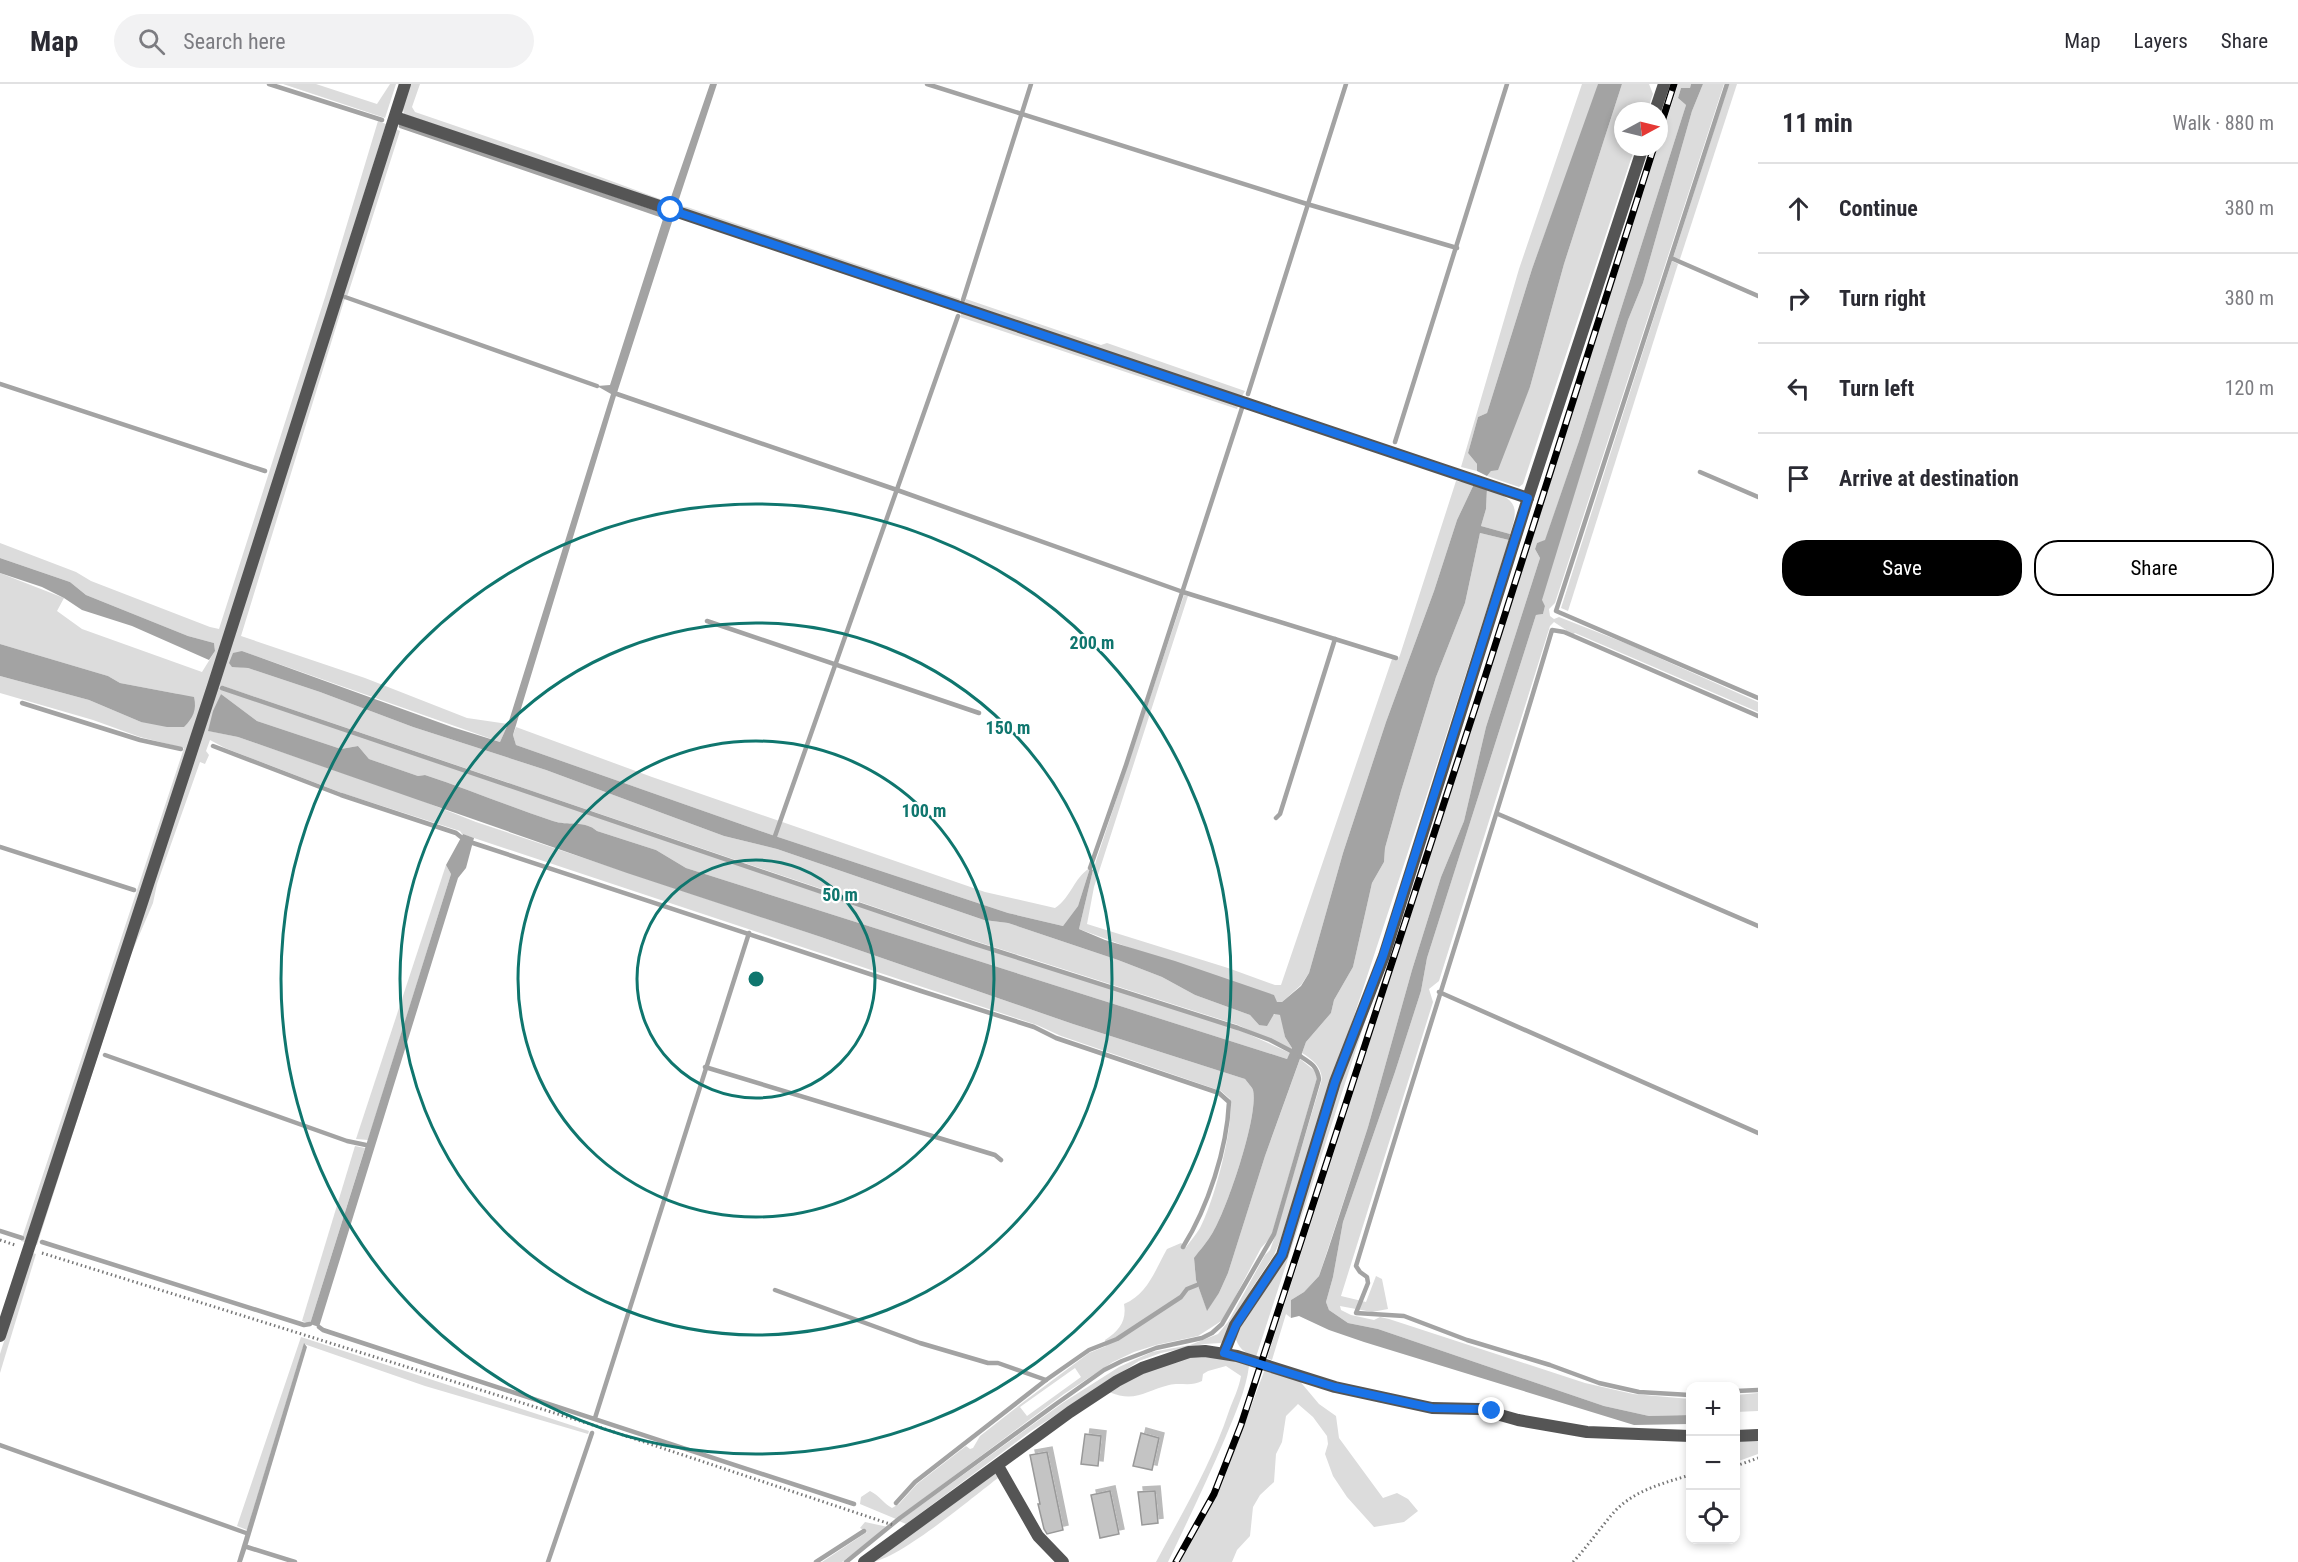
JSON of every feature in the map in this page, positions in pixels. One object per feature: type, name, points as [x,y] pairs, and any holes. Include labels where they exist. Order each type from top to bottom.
[{"type":"street","points":[[0,1336],[213,686],[405,84]]},
{"type":"street","points":[[1658,102],[1664,84]]},
{"type":"street","points":[[395,117],[1528,498]]},
{"type":"street","points":[[1224,1353],[1236,1325],[1282,1255],[1335,1082],[1383,956],[1528,498],[1640,156]]},
{"type":"street","points":[[864,1562],[1070,1412],[1117,1381],[1142,1368],[1189,1352],[1224,1353],[1335,1387],[1432,1408],[1479,1409],[1518,1420],[1587,1431],[1686,1436]]},
{"type":"street","points":[[1740,1436],[1758,1435]]},
{"type":"street","points":[[998,1466],[1038,1536],[1063,1562]]},
{"type":"path","points":[[0,1240],[596,1426],[907,1529]]},
{"type":"path","points":[[1740,1465],[1758,1458]]},
{"type":"path","points":[[1572,1562],[1591,1543],[1616,1510],[1662,1482],[1686,1476]]},
{"type":"shaded area","points":[[283,84],[316,84],[377,104],[390,84],[396,84],[385,118]]},
{"type":"shaded area","points":[[410,84],[420,84],[412,107],[415,112],[679,206],[960,299],[958,304],[404,114],[402,106]]},
{"type":"shaded area","points":[[710,84],[717,84],[678,202],[679,207],[669,203]]},
{"type":"shaded area","points":[[1582,84],[1598,84],[1597,91],[1532,269],[1487,413],[1478,417],[1468,453],[1477,464],[1477,471],[1461,467],[1519,269]]},
{"type":"shaded area","points":[[1598,84],[1622,84],[1616,102],[1614,102],[1614,109],[1564,264],[1530,387],[1498,470],[1491,471],[1487,476],[1477,471],[1477,464],[1468,453],[1478,417],[1487,413],[1532,269]]},
{"type":"shaded area","points":[[1622,84],[1649,84],[1653,94],[1650,102],[1616,102]]},
{"type":"shaded area","points":[[1678,84],[1691,84],[1690,88],[1681,88],[1678,98],[1686,105],[1545,541],[1537,543],[1535,549],[1540,558],[1486,727],[1464,821],[1441,877],[1368,1127],[1319,1276],[1304,1292],[1291,1300],[1291,1318],[1286,1314],[1272,1360],[1267,1358],[1655,156],[1668,156],[1668,115]]},
{"type":"shaded area","points":[[1691,84],[1703,84],[1692,111],[1643,283],[1628,320],[1542,600],[1545,606],[1543,614],[1536,615],[1427,958],[1421,991],[1343,1222],[1326,1302],[1329,1310],[1348,1323],[1378,1329],[1604,1406],[1649,1416],[1686,1415],[1686,1424],[1634,1425],[1364,1342],[1329,1330],[1299,1316],[1291,1318],[1291,1300],[1304,1292],[1319,1276],[1328,1250],[1368,1127],[1441,877],[1464,821],[1486,727],[1540,558],[1535,549],[1537,543],[1545,540],[1579,441],[1686,105],[1678,98],[1681,88],[1690,88]]},
{"type":"shaded area","points":[[1703,84],[1724,84],[1555,603],[1549,609],[1550,616],[1554,619],[1559,617],[1630,645],[1758,702],[1758,712],[1575,633],[1571,636],[1566,634],[1566,630],[1554,622],[1550,626],[1439,981],[1429,989],[1433,1002],[1341,1296],[1366,1302],[1376,1276],[1382,1279],[1388,1309],[1372,1312],[1340,1306],[1341,1310],[1351,1315],[1374,1320],[1380,1317],[1389,1319],[1585,1383],[1633,1394],[1686,1399],[1686,1415],[1649,1416],[1604,1406],[1378,1329],[1348,1323],[1329,1310],[1326,1302],[1343,1222],[1421,991],[1427,958],[1536,615],[1543,614],[1545,606],[1541,600],[1628,320],[1643,283],[1692,111]]},
{"type":"shaded area","points":[[1729,84],[1737,84],[1680,259],[1673,258]]},
{"type":"shaded area","points":[[1614,109],[1614,156],[1632,156],[1523,484],[1519,487],[1487,476],[1530,387],[1564,264]]},
{"type":"shaded area","points":[[378,121],[386,124],[219,653],[25,1242],[21,1241],[184,748],[140,737],[93,720],[0,693],[0,676],[89,700],[141,722],[178,694],[120,683],[108,676],[0,644],[0,573],[64,598],[57,611],[82,629],[202,672],[215,651],[214,643],[188,636],[86,595],[70,582],[0,558],[0,543],[76,572],[91,581],[219,629],[326,294]]},
{"type":"shaded area","points":[[396,129],[400,131],[344,301],[241,636],[365,678],[467,718],[508,724],[500,742],[242,651],[232,666],[248,668],[413,727],[546,770],[724,836],[777,849],[984,920],[1008,923],[1118,960],[1162,977],[1195,995],[1250,1015],[1259,1025],[1275,1014],[1281,1015],[1285,1037],[1292,1048],[1291,1050],[1238,1025],[972,940],[223,686],[218,687],[971,944],[1237,1029],[1290,1053],[1287,1059],[686,868],[656,850],[587,826],[553,821],[425,775],[418,776],[369,759],[358,746],[341,749],[257,721],[221,694],[209,731],[238,737],[415,798],[476,822],[1073,1024],[1245,1079],[1253,1090],[1254,1102],[1241,1162],[1219,1220],[1194,1259],[1196,1280],[1207,1310],[1219,1293],[1228,1273],[1265,1156],[1300,1059],[1315,1071],[1317,1078],[1271,1237],[1261,1248],[1223,1320],[1198,1336],[1156,1345],[1113,1362],[1064,1394],[896,1519],[860,1504],[861,1497],[870,1491],[892,1508],[899,1504],[917,1484],[966,1446],[973,1448],[980,1436],[1022,1403],[1089,1353],[1106,1346],[1105,1340],[1118,1329],[1123,1320],[1124,1304],[1145,1288],[1167,1249],[1181,1243],[1186,1247],[1188,1245],[1200,1228],[1217,1183],[1229,1128],[1230,1099],[1221,1091],[1061,1036],[1037,1025],[342,793],[225,748],[210,740],[206,751],[209,755],[205,764],[200,762],[157,884],[153,903],[129,959],[37,1245],[34,1244]],"holes":[[[1075,1368],[1081,1377],[1027,1416],[1020,1407]]]},
{"type":"shaded area","points":[[664,216],[673,219],[615,399],[513,735],[516,745],[775,836],[1008,913],[1063,926],[1078,906],[1090,868],[1093,870],[1079,929],[1105,940],[1274,995],[1277,1002],[1282,1002],[1301,986],[1309,973],[1343,853],[1386,722],[1434,591],[1457,520],[1474,484],[1487,488],[1486,509],[1481,526],[1510,534],[1509,540],[1480,533],[1465,603],[1436,677],[1401,791],[1385,848],[1384,862],[1372,883],[1353,967],[1334,1000],[1331,1013],[1306,1042],[1265,1156],[1228,1273],[1207,1311],[1196,1280],[1194,1258],[1209,1239],[1219,1220],[1247,1140],[1254,1102],[1253,1090],[1245,1079],[1073,1024],[627,873],[238,737],[208,731],[213,711],[221,694],[257,721],[341,749],[358,746],[369,759],[418,776],[425,775],[553,821],[587,826],[656,850],[686,868],[1287,1059],[1292,1048],[1285,1037],[1280,1015],[1274,1014],[1267,1026],[1259,1025],[1250,1015],[1195,995],[1162,977],[1118,960],[1008,923],[984,920],[777,849],[724,836],[546,770],[413,727],[248,668],[232,667],[229,663],[233,653],[242,651],[452,727],[500,742],[508,724],[611,394],[597,386],[610,385]]},
{"type":"shaded area","points":[[1672,261],[1678,264],[1568,611],[1561,608]]},
{"type":"shaded area","points":[[966,299],[1101,345],[1107,343],[1245,391],[1242,396],[964,305]]},
{"type":"shaded area","points":[[962,312],[1239,404],[1237,409],[960,317]]},
{"type":"shaded area","points":[[1456,481],[1474,484],[1457,520],[1434,591],[1386,722],[1343,853],[1309,973],[1301,985],[1282,1002],[1277,1002],[1079,929],[1093,870],[1184,595],[1188,596],[1094,887],[1087,924],[1281,985],[1392,659],[1398,660],[1400,655]]},
{"type":"shaded area","points":[[1487,488],[1504,496],[1513,504],[1515,516],[1510,534],[1481,526],[1486,509]]},
{"type":"shaded area","points":[[1480,533],[1509,540],[1280,1241],[1225,1339],[1221,1343],[1161,1353],[1139,1361],[1031,1431],[906,1524],[899,1521],[1064,1402],[1119,1367],[1152,1352],[1190,1345],[1218,1334],[1228,1322],[1270,1250],[1275,1236],[1322,1079],[1316,1064],[1302,1053],[1306,1042],[1331,1013],[1334,1000],[1353,967],[1372,883],[1384,862],[1385,848],[1401,791],[1436,677],[1465,603]]},
{"type":"shaded area","points":[[0,558],[70,582],[86,595],[188,636],[214,643],[215,651],[209,660],[132,626],[82,610],[42,587],[0,573]]},
{"type":"shaded area","points":[[0,644],[108,676],[120,683],[194,697],[194,714],[184,727],[167,727],[141,722],[89,700],[0,676]]},
{"type":"shaded area","points":[[516,727],[652,777],[985,892],[1055,908],[1090,868],[1078,906],[1063,926],[1008,913],[775,836],[516,745],[513,735]]},
{"type":"shaded area","points":[[463,834],[474,838],[466,868],[458,878],[319,1327],[310,1324],[451,874],[446,865]]},
{"type":"shaded area","points":[[446,865],[451,874],[368,1140],[356,1139]]},
{"type":"shaded area","points":[[1378,982],[1256,1357],[1242,1349],[1235,1335],[1284,1257],[1338,1082]]},
{"type":"shaded area","points":[[355,1146],[365,1148],[310,1324],[302,1321]]},
{"type":"shaded area","points":[[32,1253],[36,1254],[0,1373],[0,1354]]},
{"type":"shaded area","points":[[301,1337],[589,1431],[588,1434],[425,1386],[304,1344],[247,1530],[237,1526]]},
{"type":"shaded area","points":[[304,1343],[307,1347],[247,1547],[242,1562],[237,1562]]},
{"type":"shaded area","points":[[1223,1355],[1249,1366],[1243,1393],[1212,1468],[1168,1562],[1156,1562],[1214,1450],[1241,1376],[1226,1366],[1208,1371],[1203,1374],[1202,1381],[1194,1384],[1169,1385],[1133,1396],[1109,1392],[1118,1384],[1181,1358]]},
{"type":"shaded area","points":[[1265,1369],[1298,1379],[1319,1404],[1336,1416],[1339,1438],[1383,1498],[1397,1493],[1408,1499],[1418,1511],[1404,1522],[1374,1527],[1347,1497],[1333,1476],[1325,1454],[1328,1444],[1327,1436],[1313,1417],[1298,1404],[1286,1416],[1282,1442],[1276,1454],[1274,1482],[1260,1495],[1253,1507],[1250,1536],[1237,1550],[1232,1562],[1180,1562],[1222,1484]]},
{"type":"shaded area","points":[[1758,1393],[1758,1411],[1740,1412],[1740,1395]]},
{"type":"shaded area","points":[[1758,1440],[1758,1454],[1740,1461],[1740,1441]]},
{"type":"shaded area","points":[[995,1473],[998,1478],[935,1527],[898,1551],[870,1562]]},
{"type":"shaded area","points":[[865,1522],[888,1527],[842,1562],[822,1562],[867,1532],[860,1528]]},
{"type":"building","points":[[1141,1433],[1159,1438],[1152,1470],[1133,1466]]},
{"type":"building","points":[[1085,1434],[1101,1436],[1098,1466],[1081,1464]]},
{"type":"building","points":[[1047,1452],[1063,1530],[1047,1534],[1038,1504],[1040,1504],[1030,1455]]},
{"type":"building","points":[[1110,1491],[1119,1534],[1100,1538],[1091,1495]]},
{"type":"building","points":[[1155,1491],[1158,1523],[1142,1525],[1138,1492]]},
{"type":"waterway","points":[[269,84],[382,120]]},
{"type":"waterway","points":[[927,84],[1307,204],[1457,248]]},
{"type":"waterway","points":[[963,300],[1031,84]]},
{"type":"waterway","points":[[1248,394],[1346,84]]},
{"type":"waterway","points":[[1395,442],[1507,84]]},
{"type":"waterway","points":[[1727,84],[1556,611],[1758,698]]},
{"type":"waterway","points":[[401,126],[664,216]]},
{"type":"waterway","points":[[1671,258],[1758,296]]},
{"type":"waterway","points":[[345,297],[597,386]]},
{"type":"waterway","points":[[775,836],[958,316]]},
{"type":"waterway","points":[[0,384],[265,471]]},
{"type":"waterway","points":[[617,394],[897,490],[1183,592],[1396,658]]},
{"type":"waterway","points":[[1090,868],[1126,765],[1242,408]]},
{"type":"waterway","points":[[1700,472],[1758,497]]},
{"type":"waterway","points":[[707,621],[979,713]]},
{"type":"waterway","points":[[1686,1395],[1639,1392],[1599,1383],[1550,1365],[1467,1340],[1404,1316],[1356,1313],[1368,1283],[1367,1277],[1356,1266],[1552,630],[1564,632],[1758,716]]},
{"type":"waterway","points":[[1276,818],[1280,814],[1335,639]]},
{"type":"waterway","points":[[222,688],[972,943],[1238,1028],[1291,1051]]},
{"type":"waterway","points":[[22,703],[140,740],[181,749]]},
{"type":"waterway","points":[[213,746],[341,795],[456,833],[461,837]]},
{"type":"waterway","points":[[1498,814],[1758,926]]},
{"type":"waterway","points":[[473,843],[1034,1027],[1056,1038],[1219,1093],[1229,1102],[1220,1158],[1208,1196],[1183,1247]]},
{"type":"waterway","points":[[0,847],[134,890]]},
{"type":"waterway","points":[[595,1418],[749,933]]},
{"type":"waterway","points":[[1439,992],[1758,1133]]},
{"type":"waterway","points":[[105,1055],[347,1141],[366,1145]]},
{"type":"waterway","points":[[846,1562],[900,1518],[1104,1370],[1156,1348],[1202,1338],[1222,1324],[1274,1234],[1319,1079],[1313,1065],[1300,1056]]},
{"type":"waterway","points":[[705,1067],[995,1155],[1001,1160]]},
{"type":"waterway","points":[[0,1231],[22,1238]]},
{"type":"waterway","points":[[42,1242],[304,1325],[310,1324]]},
{"type":"waterway","points":[[896,1503],[915,1482],[1046,1380],[1089,1350],[1117,1339],[1181,1297],[1187,1289],[1197,1285]]},
{"type":"waterway","points":[[775,1290],[920,1343],[988,1363],[998,1363],[1046,1380]]},
{"type":"waterway","points":[[319,1327],[854,1504]]},
{"type":"waterway","points":[[1740,1391],[1758,1390]]},
{"type":"waterway","points":[[548,1562],[592,1433]]},
{"type":"waterway","points":[[0,1445],[246,1533]]},
{"type":"waterway","points":[[816,1562],[864,1531]]},
{"type":"waterway","points":[[247,1547],[295,1562]]},
{"type":"railway","points":[[1668,103],[1674,84]]},
{"type":"railway","points":[[1176,1562],[1214,1494],[1241,1425],[1478,699],[1651,156]]},
{"type":"route","points":[[671,210],[1528,498],[1383,956],[1335,1082],[1282,1255],[1236,1325],[1224,1353],[1335,1387],[1432,1408],[1492,1411]]}]
